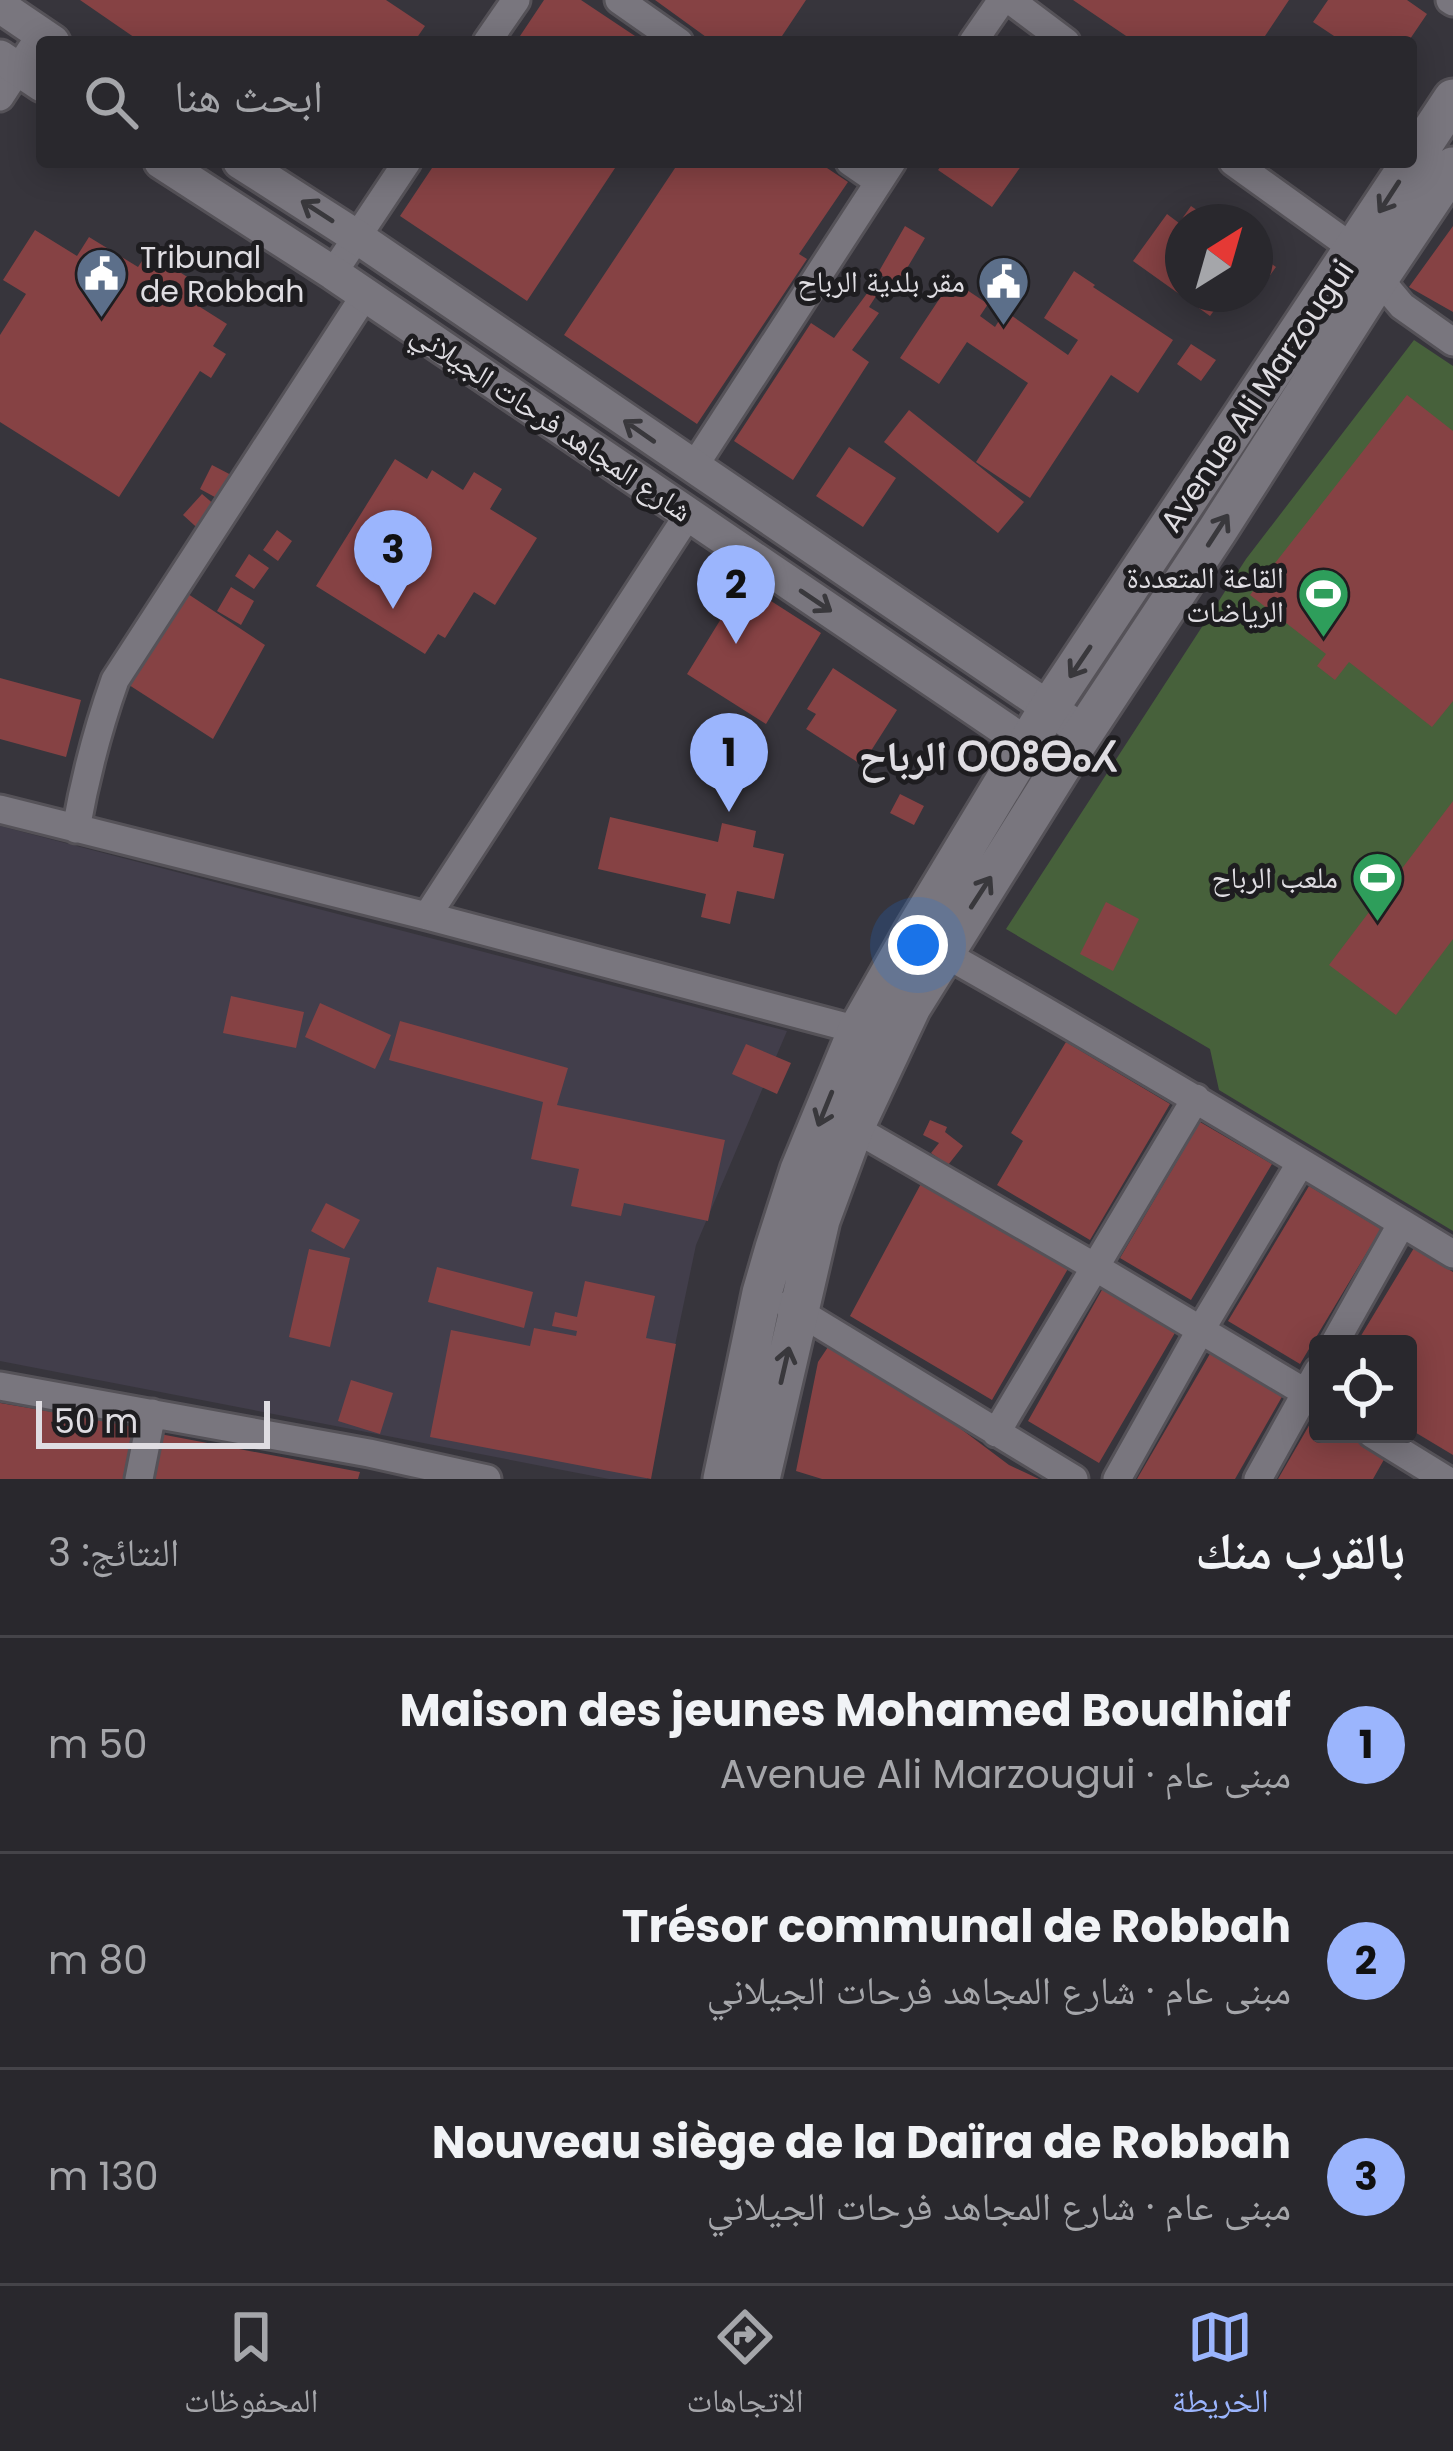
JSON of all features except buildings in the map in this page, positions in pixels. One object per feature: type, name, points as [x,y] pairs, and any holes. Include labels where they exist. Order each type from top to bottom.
[{"type":"main road","name":"Avenue Ali Marzougui","points":[[1417,167],[1453,99]]},
{"type":"main road","name":"Avenue Ali Marzougui","points":[[723,1479],[780,1301],[911,1007],[927,944],[1027,745],[1366,264],[1453,167]]},
{"type":"main road","name":"Avenue Ali Marzougui","points":[[760,1479],[800,1170],[858,1030],[1061,767],[1217,531],[1417,168]]},
{"type":"street","points":[[491,36],[516,0]]},
{"type":"street","points":[[619,0],[670,36]]},
{"type":"street","points":[[978,36],[1006,0],[1043,10],[1062,36]]},
{"type":"street","points":[[0,6],[44,36]]},
{"type":"street","points":[[15,77],[36,51]]},
{"type":"street","name":"شارع المجاهد فرحات الجيلاني","points":[[170,168],[332,272],[1061,767]]},
{"type":"street","name":"شارع المجاهد فرحات الجيلاني","points":[[249,168],[1084,733]]},
{"type":"street","points":[[332,272],[403,168]]},
{"type":"street","points":[[1241,168],[1366,264],[1402,306],[1453,342]]},
{"type":"street","points":[[693,468],[885,172]]},
{"type":"street","points":[[76,829],[82,791],[115,680],[365,295]]},
{"type":"street","points":[[427,916],[688,515]]},
{"type":"street","points":[[0,809],[858,1030]]},
{"type":"street","points":[[927,944],[1196,1098],[1453,1254]]},
{"type":"street","points":[[996,1433],[1196,1098]]},
{"type":"street","points":[[854,1128],[1200,1330],[1309,1385]]},
{"type":"street","points":[[1117,1479],[1300,1164]]},
{"type":"street","points":[[1339,1335],[1402,1223]]},
{"type":"street","points":[[780,1301],[1074,1479]]},
{"type":"street","points":[[0,1386],[152,1413],[367,1466],[488,1479]]},
{"type":"street","points":[[1258,1479],[1309,1396]]},
{"type":"street","points":[[140,1479],[152,1413]]},
{"type":"street","points":[[1386,1443],[1444,1479]]},
{"type":"shaded area","points":[[0,826],[787,1031],[696,1245],[647,1479],[609,1479],[0,1361]]},
{"type":"green space","name":"القاعة المتعددة الرياضات","points":[[1414,340],[1453,366],[1453,1231],[1219,1090],[1210,1049],[1006,929],[1246,559]]},
{"type":"place","name":"Tribunal de Robbah","points":[[101,320]]},
{"type":"place","name":"مقر بلدية الرباح","points":[[1004,327]]},
{"type":"place","name":"Nouveau siège de la Daïra de Robbah","points":[[393,609]]},
{"type":"place","name":"القاعة المتعددة الرياضات","points":[[1323,640]]},
{"type":"place","name":"Trésor communal de Robbah","points":[[736,644]]},
{"type":"place","name":"Maison des jeunes Mohamed Boudhiaf","points":[[729,812]]},
{"type":"place","name":"ملعب الرباح","points":[[1377,923]]},
{"type":"district","name":"الرباح ⵔⵔⵓⴱⴰⵃ","points":[[988,756]]}]
